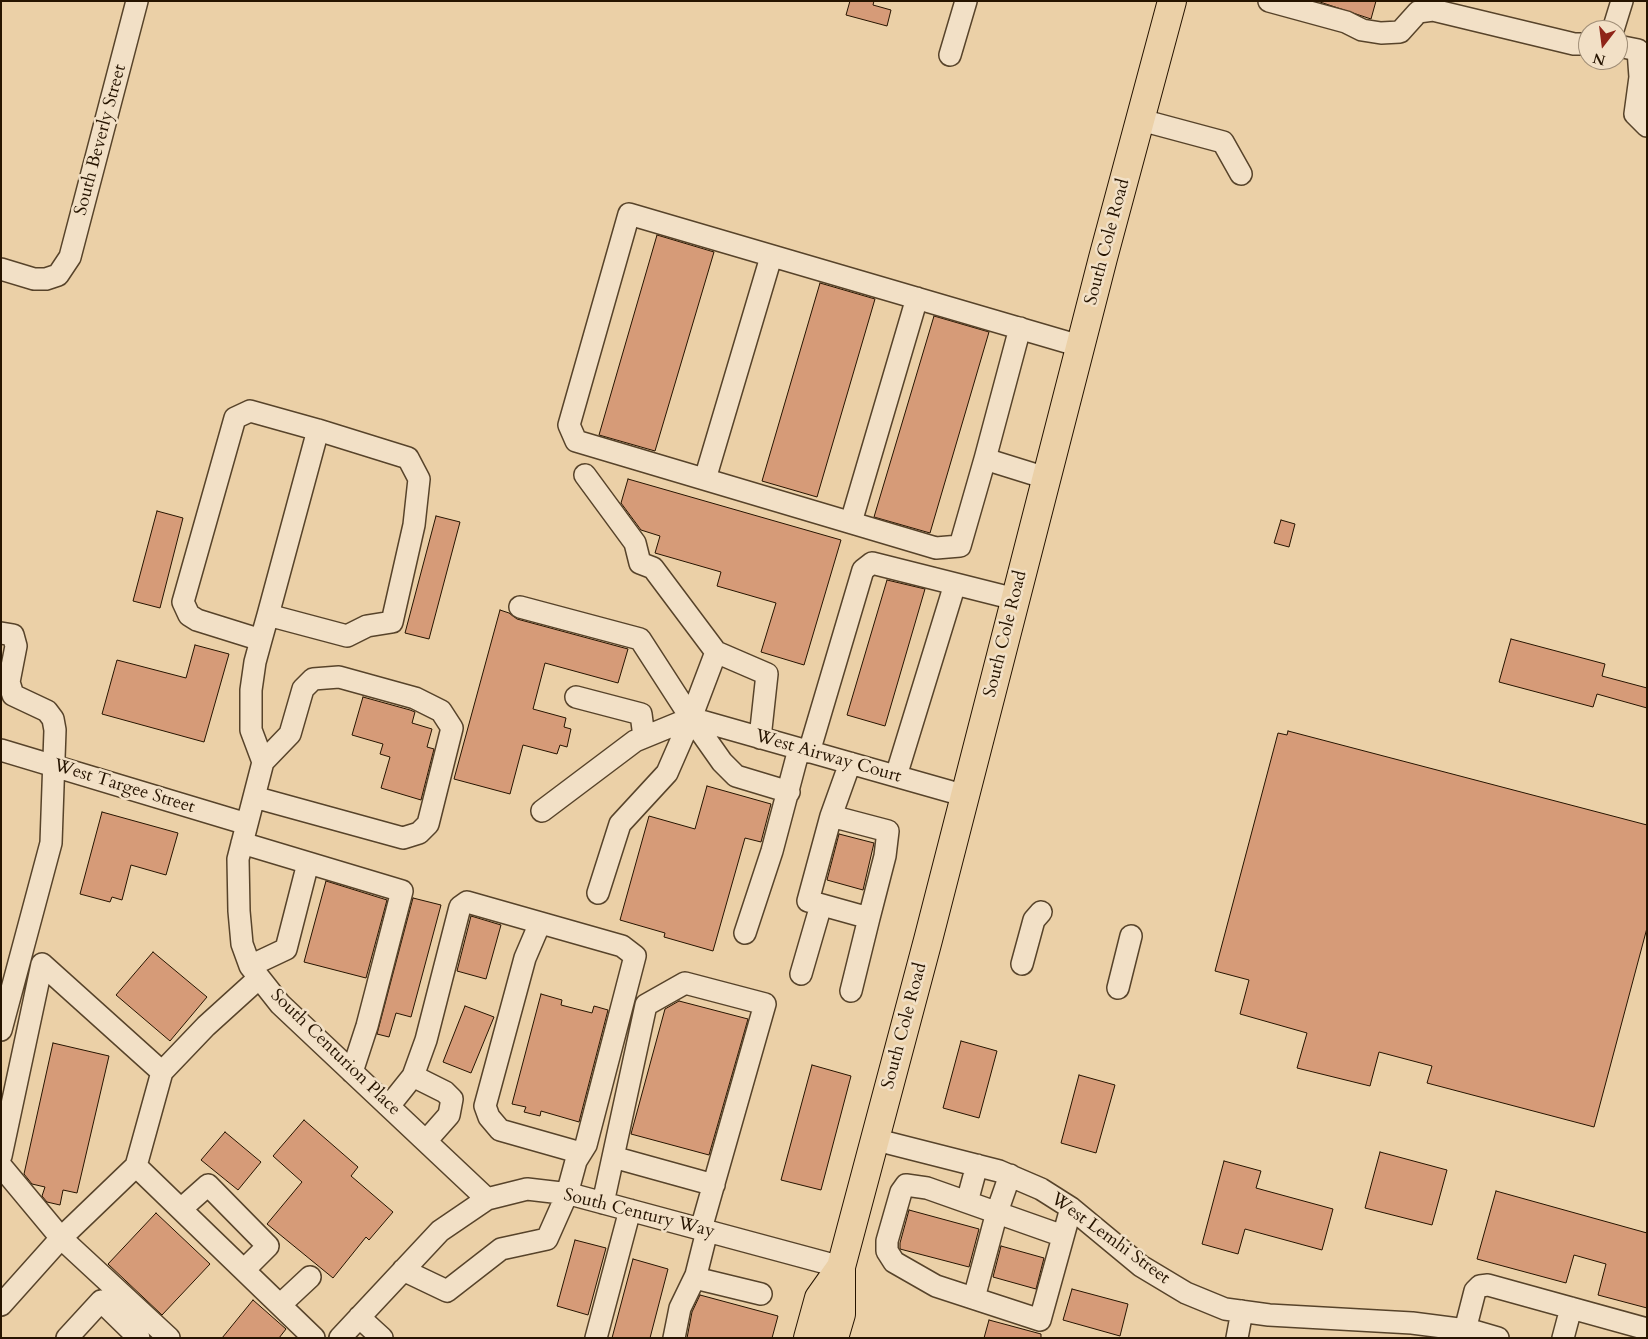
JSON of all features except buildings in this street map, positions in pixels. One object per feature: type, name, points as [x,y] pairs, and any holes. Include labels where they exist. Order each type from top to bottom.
[{"type":"main road","name":"South Cole Road","points":[[834,1338],[841,1314],[841,1267],[873,1139],[966,796],[1080,346],[1172,1]]},
{"type":"main road","name":"South Cole Road","points":[[808,1338],[818,1298],[841,1267]]},
{"type":"street","name":"South Beverly Street","points":[[1,269],[34,279],[46,279],[58,275],[70,257],[137,1]]},
{"type":"street","points":[[950,55],[966,1]]},
{"type":"street","points":[[1268,1],[1346,22],[1362,30],[1381,32],[1400,32],[1418,12],[1427,6],[1433,10],[1578,44]]},
{"type":"street","points":[[1616,20],[1622,1]]},
{"type":"street","points":[[1628,48],[1638,50],[1640,77],[1635,114],[1647,126]]},
{"type":"street","points":[[1141,120],[1223,142],[1241,174]]},
{"type":"street","points":[[1020,328],[960,546],[936,548],[576,441],[569,425],[629,214],[771,257],[917,298],[1020,328],[1080,346]]},
{"type":"street","points":[[705,479],[771,257]]},
{"type":"street","points":[[851,522],[917,298]]},
{"type":"street","points":[[261,640],[197,620],[189,615],[183,602],[235,418],[250,411],[408,458],[419,479],[414,525],[392,622],[367,626],[347,636],[268,615]]},
{"type":"street","points":[[254,797],[404,838],[419,833],[428,824],[452,728],[441,711],[415,698],[339,677],[313,679],[303,688],[290,734],[263,762],[251,730],[251,690],[261,640],[318,430]]},
{"type":"street","points":[[985,459],[1046,478]]},
{"type":"street","points":[[585,475],[635,544],[640,563],[653,568],[716,652],[767,674],[760,738]]},
{"type":"street","points":[[745,933],[862,570],[872,563],[1015,599]]},
{"type":"street","points":[[896,776],[955,584]]},
{"type":"street","points":[[520,606],[640,639],[691,718],[736,776],[789,792]]},
{"type":"street","points":[[1,633],[13,636],[16,646],[9,682],[13,695],[47,711],[53,719],[54,767],[50,843],[1,1030]]},
{"type":"street","points":[[598,893],[620,824],[667,773],[691,718],[716,652]]},
{"type":"street","points":[[576,698],[641,714],[644,737]]},
{"type":"street","points":[[542,811],[635,741],[691,718]]},
{"type":"street","name":"West Airway Court","points":[[691,718],[966,796]]},
{"type":"street","name":"West Targee Street","points":[[1,750],[245,833],[308,863],[402,891],[367,1026],[352,1072]]},
{"type":"street","name":"South Centurion Place","points":[[263,762],[238,859],[242,944],[255,972],[280,1004],[487,1199]]},
{"type":"street","points":[[850,763],[831,816],[808,901],[869,918]]},
{"type":"street","points":[[831,816],[888,831],[885,856],[851,991]]},
{"type":"street","points":[[1,1305],[61,1238],[136,1166],[162,1072],[255,972],[286,949],[308,863]]},
{"type":"street","points":[[389,1106],[413,1076],[426,1040],[460,907],[466,902],[622,946],[635,956],[586,1145],[581,1153],[567,1194],[547,1239],[501,1249],[447,1291],[403,1270]]},
{"type":"street","points":[[801,974],[821,905]]},
{"type":"street","points":[[1029,966],[1045,913]]},
{"type":"street","points":[[540,923],[526,958],[485,1106],[488,1118],[500,1130],[581,1153]]},
{"type":"street","points":[[1112,987],[1125,934]]},
{"type":"street","points":[[1,1156],[42,964],[162,1072]]},
{"type":"street","points":[[603,1203],[646,1005],[685,983],[766,1004],[714,1185],[695,1278],[680,1308],[674,1338]]},
{"type":"street","points":[[413,1076],[445,1092],[452,1099],[448,1115],[426,1141]]},
{"type":"street","name":"West Lemhi Street","points":[[873,1139],[977,1165],[1041,1189],[1071,1208],[1141,1266],[1186,1293],[1225,1309],[1393,1330],[1464,1330],[1498,1338]]},
{"type":"street","points":[[613,1157],[714,1185]]},
{"type":"street","points":[[967,1202],[977,1165]]},
{"type":"street","points":[[1,1166],[61,1238],[169,1338]]},
{"type":"street","points":[[136,1166],[314,1338]]},
{"type":"street","points":[[974,1298],[997,1212],[1010,1176]]},
{"type":"street","points":[[1063,1236],[927,1188],[906,1185],[901,1192],[886,1241],[887,1251],[894,1262],[936,1286],[1040,1320],[1071,1208]]},
{"type":"street","points":[[181,1209],[208,1186],[268,1246],[244,1270]]},
{"type":"street","name":"South Century Way","points":[[340,1338],[440,1231],[487,1199],[527,1189],[567,1194],[841,1267]]},
{"type":"street","points":[[596,1338],[630,1210]]},
{"type":"street","points":[[280,1306],[310,1277]]},
{"type":"street","points":[[695,1278],[761,1294]]},
{"type":"street","points":[[1464,1330],[1475,1291],[1480,1286],[1488,1285],[1647,1329]]},
{"type":"street","points":[[67,1338],[101,1301],[139,1338]]},
{"type":"street","points":[[1563,1338],[1571,1308]]},
{"type":"street","points":[[1237,1338],[1242,1311]]},
{"type":"street","points":[[359,1317],[382,1338]]}]
